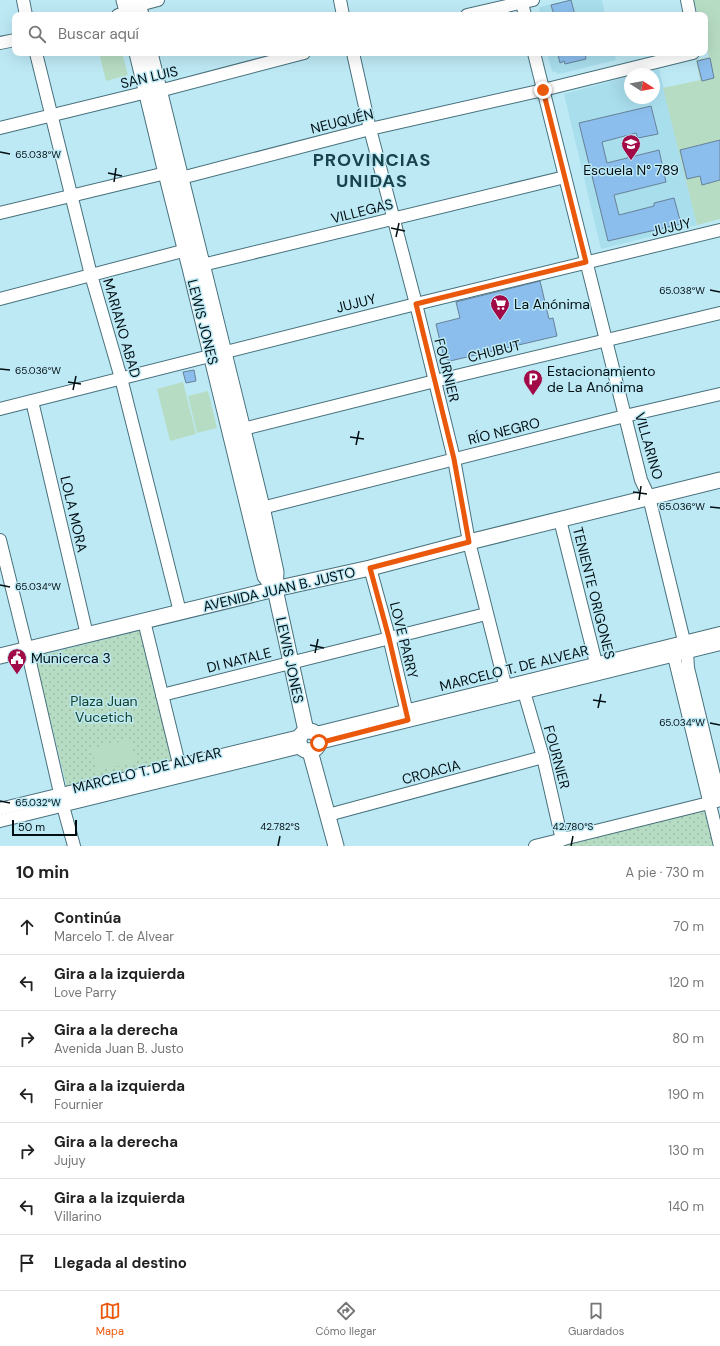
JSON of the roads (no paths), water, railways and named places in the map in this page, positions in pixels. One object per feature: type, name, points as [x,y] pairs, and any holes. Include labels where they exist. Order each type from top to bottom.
[{"type":"main road","name":"LEWIS JONES","points":[[138,56],[153,92],[181,178],[196,267],[256,509],[276,572],[275,589],[308,740],[336,846]]},
{"type":"main road","name":"LEWIS JONES","points":[[150,56],[153,92],[166,173],[192,249]]},
{"type":"main road","name":"AVENIDA JUAN B. JUSTO","points":[[0,656],[144,620],[370,568],[720,480]]},
{"type":"street","points":[[23,0],[25,12]]},
{"type":"street","points":[[130,9],[158,0]]},
{"type":"street","points":[[340,0],[343,12]]},
{"type":"street","points":[[687,0],[689,12]]},
{"type":"street","points":[[480,12],[526,1],[525,12]]},
{"type":"street","points":[[0,43],[12,41]]},
{"type":"street","name":"MARIANO ABAD","points":[[37,56],[91,275],[121,378],[180,612]]},
{"type":"street","name":"SAN LUIS","points":[[0,128],[153,92],[292,56]]},
{"type":"street","name":"FOURNIER","points":[[354,56],[370,129],[416,304],[454,459],[469,542],[506,691]]},
{"type":"street","name":"VILLARINO","points":[[535,56],[641,480],[649,497],[686,647],[688,668],[717,801],[720,846]]},
{"type":"street","name":"NEUQUÉN","points":[[181,178],[370,129],[543,90],[681,56]]},
{"type":"street","points":[[0,213],[166,173],[181,178]]},
{"type":"street","name":"VILLEGAS","points":[[196,267],[565,177]]},
{"type":"street","name":"JUJUY","points":[[0,409],[416,304],[720,230]]},
{"type":"street","points":[[0,298],[192,249]]},
{"type":"street","name":"CHUBUT","points":[[236,431],[435,381],[720,313]]},
{"type":"street","name":"RÍO NEGRO","points":[[256,509],[625,416],[720,394]]},
{"type":"street","name":"LOLA MORA","points":[[32,401],[87,634]]},
{"type":"street","name":"TENIENTE ORIGONES","points":[[560,520],[597,669]]},
{"type":"street","points":[[0,540],[74,846]]},
{"type":"street","name":"LOVE PARRY","points":[[370,568],[389,638],[407,715]]},
{"type":"street","name":"DI NATALE","points":[[162,695],[486,614]]},
{"type":"street","points":[[144,620],[181,771]]},
{"type":"street","name":"MARCELO T. DE ALVEAR","points":[[686,647],[720,632]]},
{"type":"street","name":"MARCELO T. DE ALVEAR","points":[[0,809],[62,800],[672,650],[686,647],[720,644]]},
{"type":"street","name":"VILLARINO","points":[[672,650],[717,801]]},
{"type":"street","name":"FOURNIER","points":[[522,687],[543,757],[562,840]]},
{"type":"street","name":"CROACIA","points":[[328,815],[543,757]]},
{"type":"street","name":"MARCELO T. DE ALVEAR","points":[[0,822],[62,800]]},
{"type":"street","points":[[535,846],[717,801]]},
{"type":"place","name":"Escuela N° 789","points":[[631,161]]},
{"type":"place","name":"La Anónima","points":[[500,321]]},
{"type":"place","name":"Estacionamiento de La Anónima","points":[[533,396]]},
{"type":"place","name":"Municerca 3","points":[[17,675]]},
{"type":"district","name":"PROVINCIAS UNIDAS","points":[[372,170]]},
{"type":"park label","name":"Plaza Juan Vucetich","points":[[104,710]]}]
